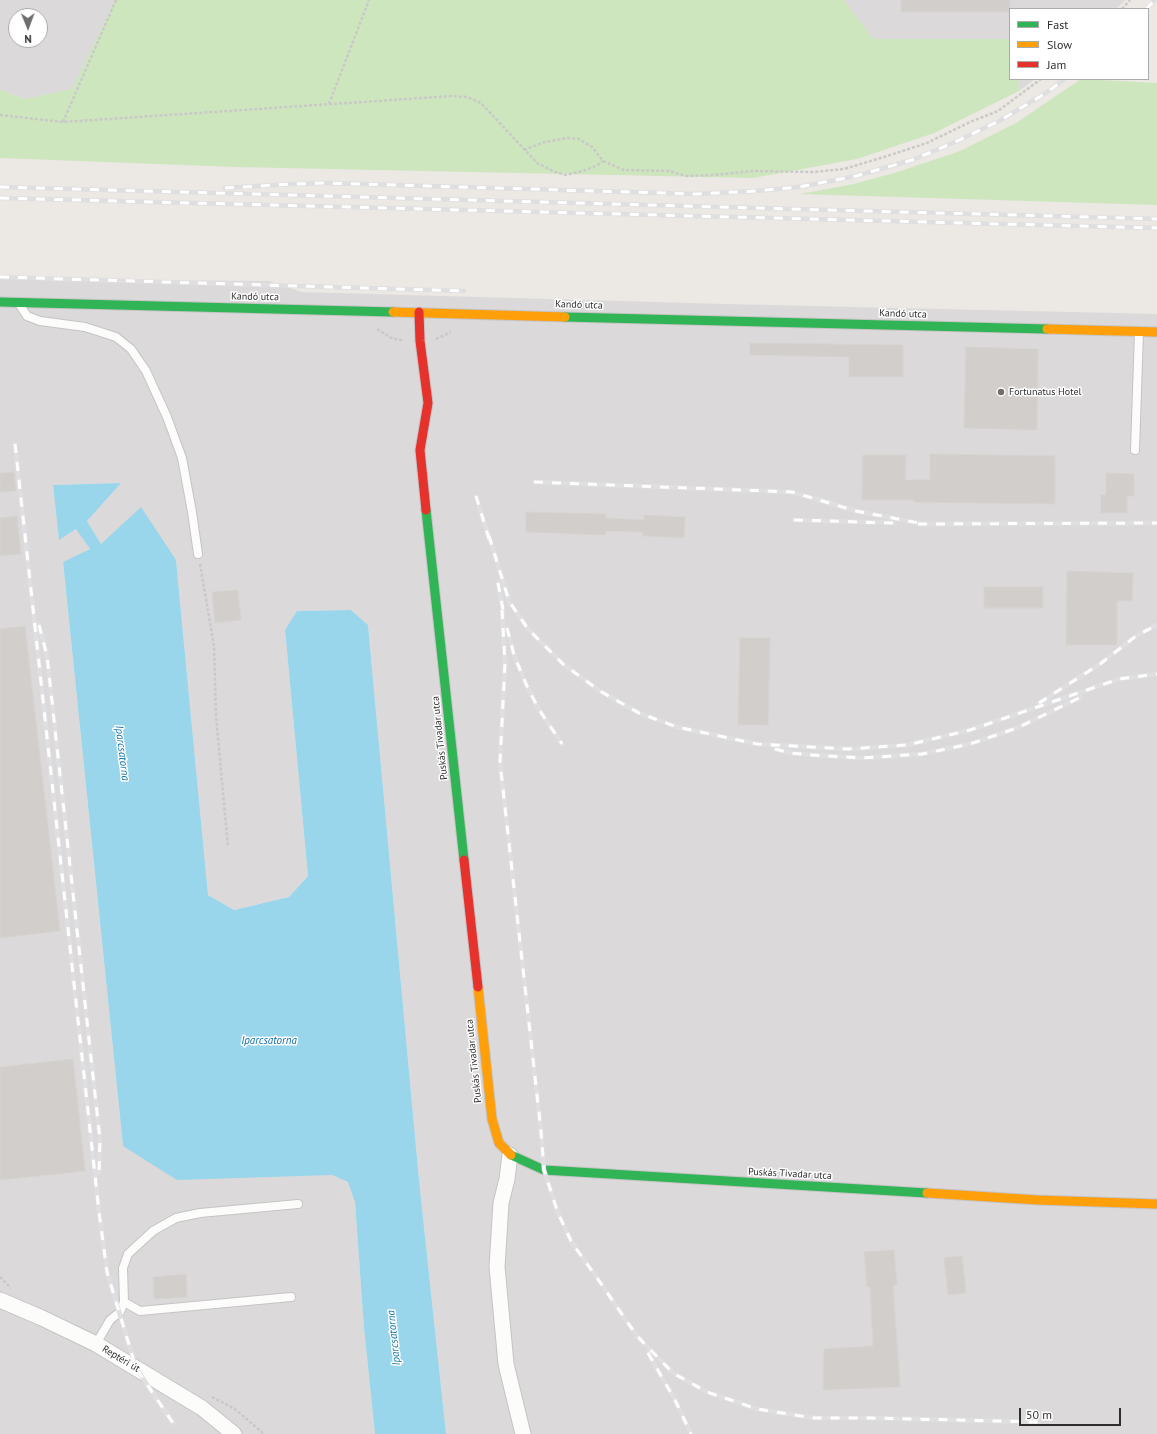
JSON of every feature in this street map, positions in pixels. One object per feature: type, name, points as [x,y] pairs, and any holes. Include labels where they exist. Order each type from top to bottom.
[{"type":"street","name":"Kandó utca","points":[[0,302],[1157,332]]},
{"type":"street","name":"Puskás Tivadar utca","points":[[419,312],[420,341],[428,403],[420,450],[491,1111],[499,1143],[510,1155],[544,1170],[1038,1200],[1157,1204]]},
{"type":"street","points":[[510,1155],[507,1179],[501,1204],[497,1267],[506,1364],[523,1434]]},
{"type":"street","name":"Reptéri út","points":[[0,1300],[96,1344],[202,1408],[234,1434]]},
{"type":"lane","points":[[19,302],[27,316],[40,322],[85,327],[116,337],[131,349],[146,371],[167,417],[182,458],[198,554]]},
{"type":"lane","points":[[1136,450],[1139,331]]},
{"type":"lane","points":[[96,1344],[110,1320],[120,1312],[124,1302],[123,1268],[128,1254],[152,1231],[176,1218],[200,1213],[298,1204]]},
{"type":"lane","points":[[124,1302],[140,1311],[291,1297]]},
{"type":"path","points":[[62,122],[116,0]]},
{"type":"path","points":[[329,104],[369,0]]},
{"type":"path","points":[[1123,8],[1130,0]]},
{"type":"path","points":[[524,150],[545,142],[568,138],[579,139],[592,147],[603,161],[624,170],[669,171],[686,176],[752,171],[814,172],[844,168],[927,143],[970,122],[998,111],[1040,80]]},
{"type":"path","points":[[0,115],[62,122],[452,96],[467,97],[481,103],[494,115],[537,163],[553,171],[565,174],[583,171],[596,166],[603,161]]},
{"type":"path","points":[[198,554],[214,646],[216,716],[228,846]]},
{"type":"shaded area","points":[[0,0],[115,0],[73,89],[25,99],[0,90]]},
{"type":"shaded area","points":[[844,0],[1125,0],[1117,8],[1009,8],[1009,39],[873,39]]},
{"type":"shaded area","points":[[1018,80],[1034,80],[1019,91]]},
{"type":"shaded area","points":[[0,279],[269,281],[302,292],[1157,314],[1157,1434],[446,1434],[419,1180],[368,625],[351,610],[298,611],[285,630],[308,876],[289,897],[234,910],[208,895],[176,560],[113,534],[101,544],[87,521],[120,483],[53,485],[59,539],[76,528],[90,549],[63,563],[123,1146],[332,1175],[349,1182],[355,1202],[364,1328],[375,1434],[0,1434]]},
{"type":"green space","points":[[115,0],[844,0],[873,39],[1009,39],[1009,80],[1018,80],[1019,91],[934,133],[857,159],[753,178],[235,167],[0,158],[0,90],[25,99],[72,89]]},
{"type":"green space","points":[[1080,80],[1157,83],[1157,205],[800,194],[854,184],[894,173],[960,151],[1016,123]]},
{"type":"water","name":"Iparcsatorna","points":[[121,483],[87,521],[101,544],[141,507],[176,560],[208,895],[234,910],[289,897],[308,876],[285,630],[297,611],[351,610],[368,625],[419,1180],[446,1434],[375,1434],[364,1328],[355,1202],[348,1182],[332,1175],[177,1180],[123,1146],[63,562],[90,549],[76,529],[59,540],[53,485]]},
{"type":"building","points":[[901,0],[1010,0],[1009,12],[901,12]]},
{"type":"building","points":[[750,343],[903,345],[903,377],[849,377],[849,357],[750,355]]},
{"type":"building","name":"Fortunatus Hotel","points":[[966,347],[1038,349],[1037,430],[964,428]]},
{"type":"building","points":[[930,454],[1055,456],[1055,504],[862,500],[863,455],[906,455],[905,480],[930,480]]},
{"type":"building","points":[[14,472],[16,491],[0,492],[0,473]]},
{"type":"building","points":[[1106,473],[1134,474],[1134,496],[1127,496],[1127,513],[1101,513],[1101,495],[1106,495]]},
{"type":"building","points":[[526,512],[606,514],[606,518],[644,520],[644,515],[685,517],[684,538],[643,536],[643,532],[606,531],[605,535],[526,532]]},
{"type":"building","points":[[17,516],[21,554],[0,556],[0,518]]},
{"type":"building","points":[[1067,571],[1133,573],[1132,601],[1117,601],[1117,645],[1066,645]]},
{"type":"building","points":[[984,587],[1043,587],[1043,608],[984,608]]},
{"type":"building","points":[[238,590],[241,620],[215,623],[212,592]]},
{"type":"building","points":[[25,626],[60,931],[0,938],[0,629]]},
{"type":"building","points":[[740,638],[770,638],[768,725],[738,725]]},
{"type":"building","points":[[73,1059],[85,1171],[0,1180],[0,1067]]},
{"type":"building","points":[[894,1250],[897,1285],[893,1285],[900,1387],[823,1390],[824,1349],[873,1346],[870,1287],[867,1287],[864,1252]]},
{"type":"building","points":[[962,1256],[966,1293],[948,1295],[944,1258]]},
{"type":"building","points":[[186,1274],[187,1297],[154,1299],[153,1277]]},
{"type":"railway","points":[[1147,8],[1155,0]]},
{"type":"railway","points":[[225,188],[327,183],[696,194],[799,187],[856,176],[912,160],[953,143],[999,121],[1046,93],[1064,80]]},
{"type":"railway","points":[[0,187],[1157,219]]},
{"type":"railway","points":[[0,198],[1157,228]]},
{"type":"railway","points":[[0,277],[464,291]]},
{"type":"railway","points":[[15,444],[99,1212],[107,1272],[136,1368],[173,1423]]},
{"type":"railway","points":[[534,482],[792,492],[856,511],[924,524]]},
{"type":"railway","points":[[476,496],[490,542]]},
{"type":"railway","points":[[794,520],[894,523]]},
{"type":"railway","points":[[918,524],[1157,523]]},
{"type":"railway","points":[[489,536],[509,601],[528,629],[563,664],[600,691],[639,713],[677,727],[757,744],[848,749],[907,745],[970,730],[1119,679],[1157,674]]},
{"type":"railway","points":[[498,583],[504,615]]},
{"type":"railway","points":[[502,610],[505,663],[500,762],[544,1170],[558,1213],[572,1243],[637,1336],[673,1373],[707,1392],[757,1409],[814,1418],[1039,1422]]},
{"type":"railway","points":[[39,625],[47,656],[100,1140],[99,1173]]},
{"type":"railway","points":[[1039,703],[1100,664],[1136,636],[1157,625]]},
{"type":"railway","points":[[507,628],[514,655],[526,684],[538,708],[562,744]]},
{"type":"railway","points":[[775,749],[791,753],[862,758],[922,754],[970,744],[1017,728],[1081,697]]},
{"type":"railway","points":[[648,1353],[675,1400],[691,1434]]},
{"type":"traffic: fast","points":[[0,302],[393,312]]},
{"type":"traffic: fast","points":[[565,317],[1047,329]]},
{"type":"traffic: fast","points":[[426,510],[464,860]]},
{"type":"traffic: fast","points":[[511,1155],[544,1170],[927,1193]]},
{"type":"traffic: slow","points":[[393,312],[565,317]]},
{"type":"traffic: slow","points":[[1047,329],[1157,332]]},
{"type":"traffic: slow","points":[[478,987],[492,1119],[499,1143],[511,1155]]},
{"type":"traffic: slow","points":[[927,1193],[1038,1200],[1157,1204]]},
{"type":"traffic: jam","points":[[419,312],[420,341],[428,403],[420,450],[426,510]]},
{"type":"traffic: jam","points":[[464,860],[478,987]]},
{"type":"place","name":"Fortunatus Hotel","points":[[1001,392]]}]
